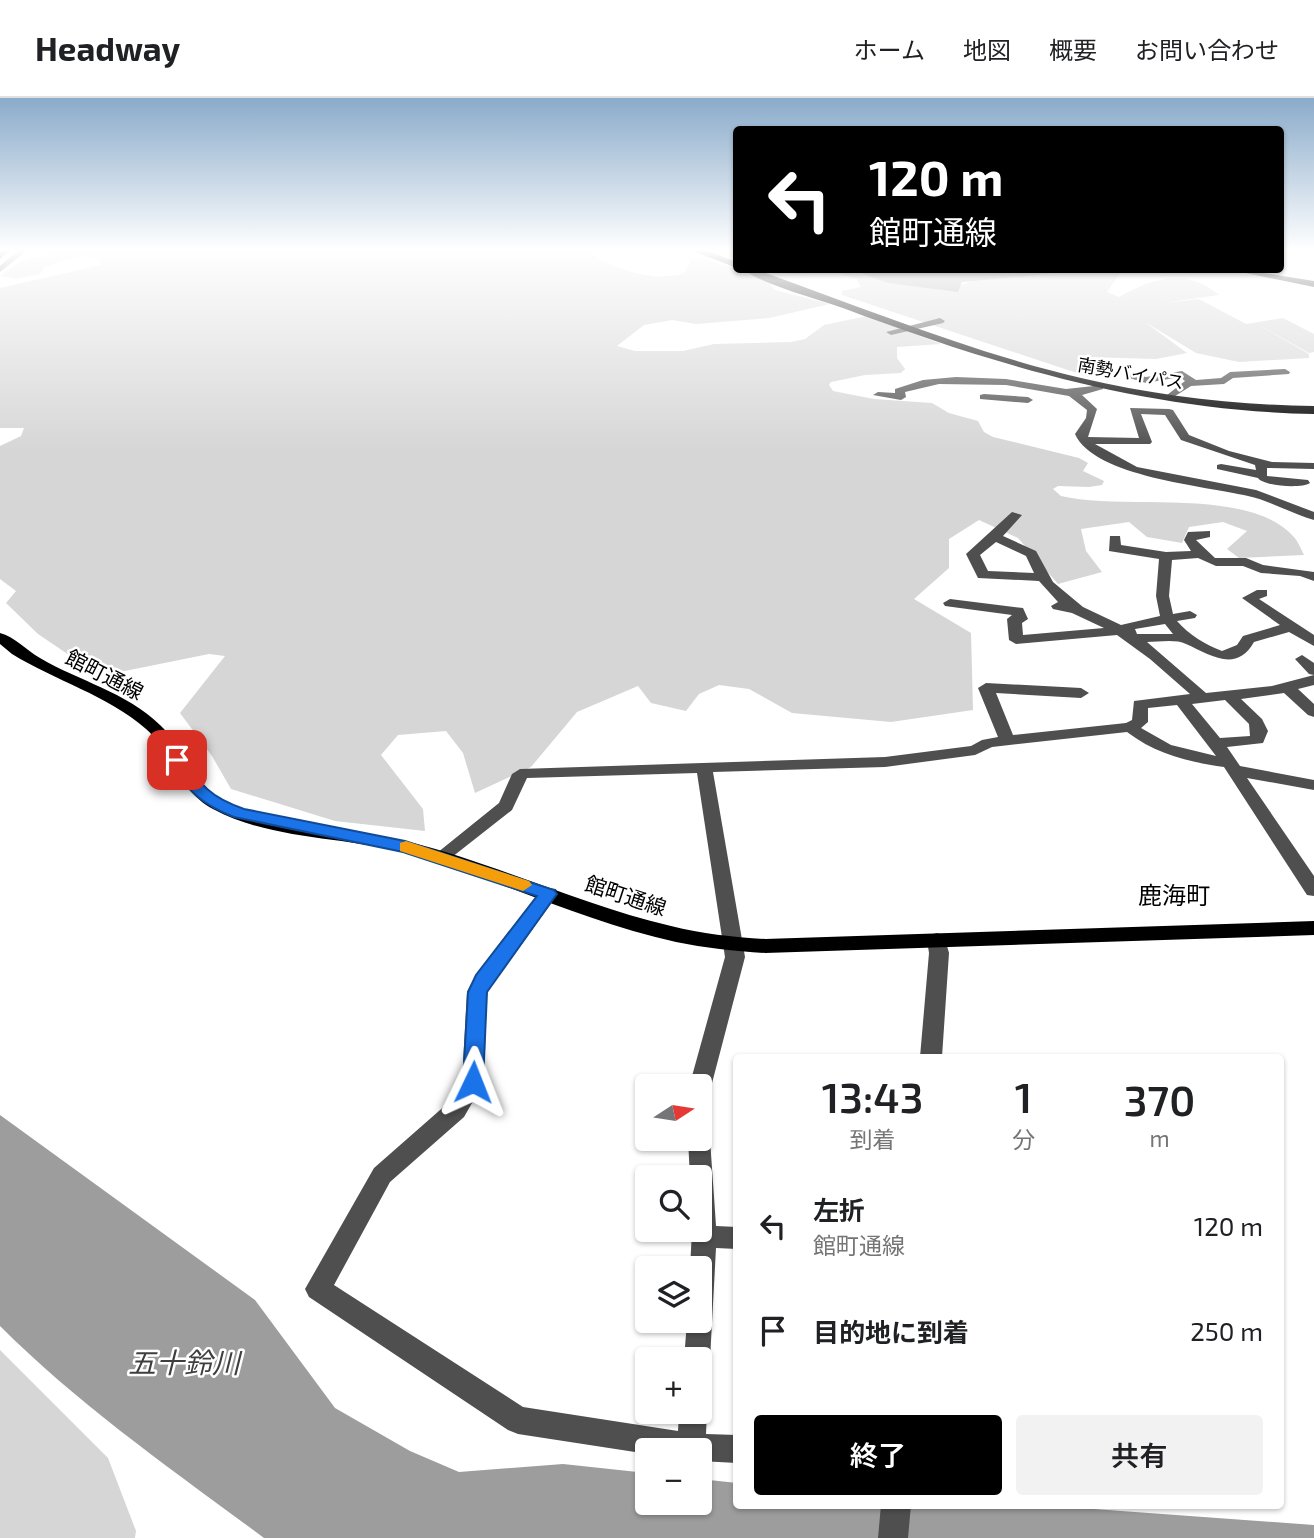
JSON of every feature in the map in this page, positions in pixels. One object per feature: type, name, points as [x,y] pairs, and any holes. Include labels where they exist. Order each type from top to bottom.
[{"type":"highway","name":"南勢バイパス","points":[[880,316],[1004,360],[1099,387],[1205,403],[1314,407]]},
{"type":"highway","name":"南勢バイパス","points":[[894,316],[1020,360],[1110,384],[1172,395],[1314,407]]},
{"type":"main road","name":"館町通線","points":[[0,637],[42,667],[111,699],[143,719],[166,744],[188,781],[218,805],[273,822],[377,840],[441,857],[652,929],[733,946],[1314,928]]},
{"type":"street","points":[[891,332],[940,321]]},
{"type":"street","points":[[1172,395],[1188,383],[1224,381],[1230,375],[1285,372]]},
{"type":"street","points":[[1131,377],[1146,380],[1182,374],[1194,383]]},
{"type":"street","points":[[878,395],[901,397],[899,391],[910,384],[946,382],[1006,382],[1070,391],[1099,387]]},
{"type":"street","points":[[1013,405],[1047,389]]},
{"type":"street","points":[[1070,391],[1093,409],[1081,434],[1084,440],[1133,469],[1255,494],[1314,516]]},
{"type":"street","points":[[984,397],[1028,400]]},
{"type":"street","points":[[1084,440],[1146,442],[1133,410],[1169,412],[1185,438],[1198,440],[1232,456],[1261,462],[1314,466]]},
{"type":"street","points":[[1255,494],[1264,485],[1261,462]]},
{"type":"street","points":[[1221,467],[1304,483]]},
{"type":"street","points":[[1016,515],[995,537],[973,554],[983,575],[1040,577]]},
{"type":"street","points":[[1206,534],[1193,535],[1190,540],[1200,554],[1218,564],[1245,562],[1260,569],[1290,569],[1314,577]]},
{"type":"street","points":[[995,537],[1031,554],[1040,577],[1067,602],[1132,638],[1186,679],[1202,698]]},
{"type":"street","points":[[1115,539],[1114,548],[1166,556],[1200,554]]},
{"type":"street","points":[[1166,556],[1160,597],[1170,626],[1185,638],[1224,656],[1243,648],[1248,639],[1290,627]]},
{"type":"street","points":[[1262,593],[1249,597],[1314,642]]},
{"type":"street","points":[[950,603],[1018,611],[1021,619],[1014,619],[1016,640],[1116,631]]},
{"type":"street","points":[[1058,606],[1076,607]]},
{"type":"street","points":[[1132,638],[1127,626],[1190,615]]},
{"type":"street","points":[[1132,638],[1185,638]]},
{"type":"street","points":[[1302,659],[1314,671]]},
{"type":"street","points":[[441,857],[506,806],[520,774],[885,762],[975,750],[988,743],[1007,740],[1130,727],[1140,722],[1140,705],[1229,696],[1314,680]]},
{"type":"street","points":[[1286,686],[1314,712]]},
{"type":"street","points":[[1007,740],[986,688],[1081,692]]},
{"type":"street","points":[[1216,743],[1257,740],[1260,731],[1256,722],[1229,696]]},
{"type":"street","points":[[1180,699],[1216,743],[1314,890]]},
{"type":"street","points":[[1130,727],[1152,744],[1178,755],[1314,785]]},
{"type":"street","points":[[704,1074],[735,957],[705,766]]},
{"type":"street","points":[[548,894],[483,980],[477,992],[473,1082],[456,1110],[382,1175],[318,1289],[518,1420],[635,1438]]},
{"type":"street","points":[[931,1054],[939,953],[937,940]]},
{"type":"street","points":[[712,1236],[733,1238]]},
{"type":"street","points":[[712,1448],[733,1449]]},
{"type":"street","points":[[893,1538],[896,1509]]},
{"type":"shaded area","points":[[0,316],[777,316],[696,324],[672,320],[644,325],[617,346],[635,351],[683,351],[714,344],[791,342],[805,339],[824,325],[868,316],[941,344],[897,347],[897,358],[905,369],[901,373],[865,375],[831,382],[829,385],[833,391],[874,399],[932,403],[949,413],[978,421],[984,432],[993,437],[1079,458],[1088,463],[1083,471],[1104,481],[1102,485],[1058,486],[1053,489],[1061,496],[1117,502],[1216,505],[1246,511],[1272,521],[1293,536],[1304,555],[1239,558],[1227,549],[1247,531],[1223,522],[1189,527],[1182,543],[1147,537],[1129,522],[1081,529],[1086,551],[1102,572],[1058,584],[1018,538],[979,520],[949,539],[949,568],[914,599],[971,633],[973,710],[891,722],[792,713],[749,689],[719,685],[699,694],[686,711],[651,703],[638,686],[577,712],[531,767],[475,793],[463,753],[446,731],[398,735],[381,755],[423,809],[425,831],[335,821],[231,789],[212,756],[180,713],[225,656],[209,654],[100,676],[38,634],[6,603],[16,591],[0,579],[0,446],[21,436],[24,428],[0,428]]},
{"type":"shaded area","points":[[906,316],[1231,316],[1246,324],[1283,318],[1314,334],[1314,352],[1309,353],[1257,324],[1309,354],[1309,358],[1239,362],[1196,353],[1145,322],[1187,353],[1156,359],[1086,357],[1098,361],[1089,377]]},
{"type":"shaded area","points":[[0,1350],[108,1458],[136,1531],[135,1538],[0,1538]]},
{"type":"water","name":"五十鈴川","points":[[0,1115],[255,1300],[335,1408],[410,1451],[459,1472],[563,1464],[635,1472],[635,1515],[712,1515],[712,1480],[733,1483],[733,1509],[1094,1509],[1314,1525],[1314,1538],[264,1538],[95,1411],[0,1326]]},
{"type":"slow traffic","points":[[406,847],[523,885]]},
{"type":"district","name":"鹿海町","points":[[1174,894]]},
{"type":"route","points":[[177,760],[188,781],[200,793],[218,805],[240,814],[405,847],[548,894],[483,980],[477,992],[473,1082]]}]
